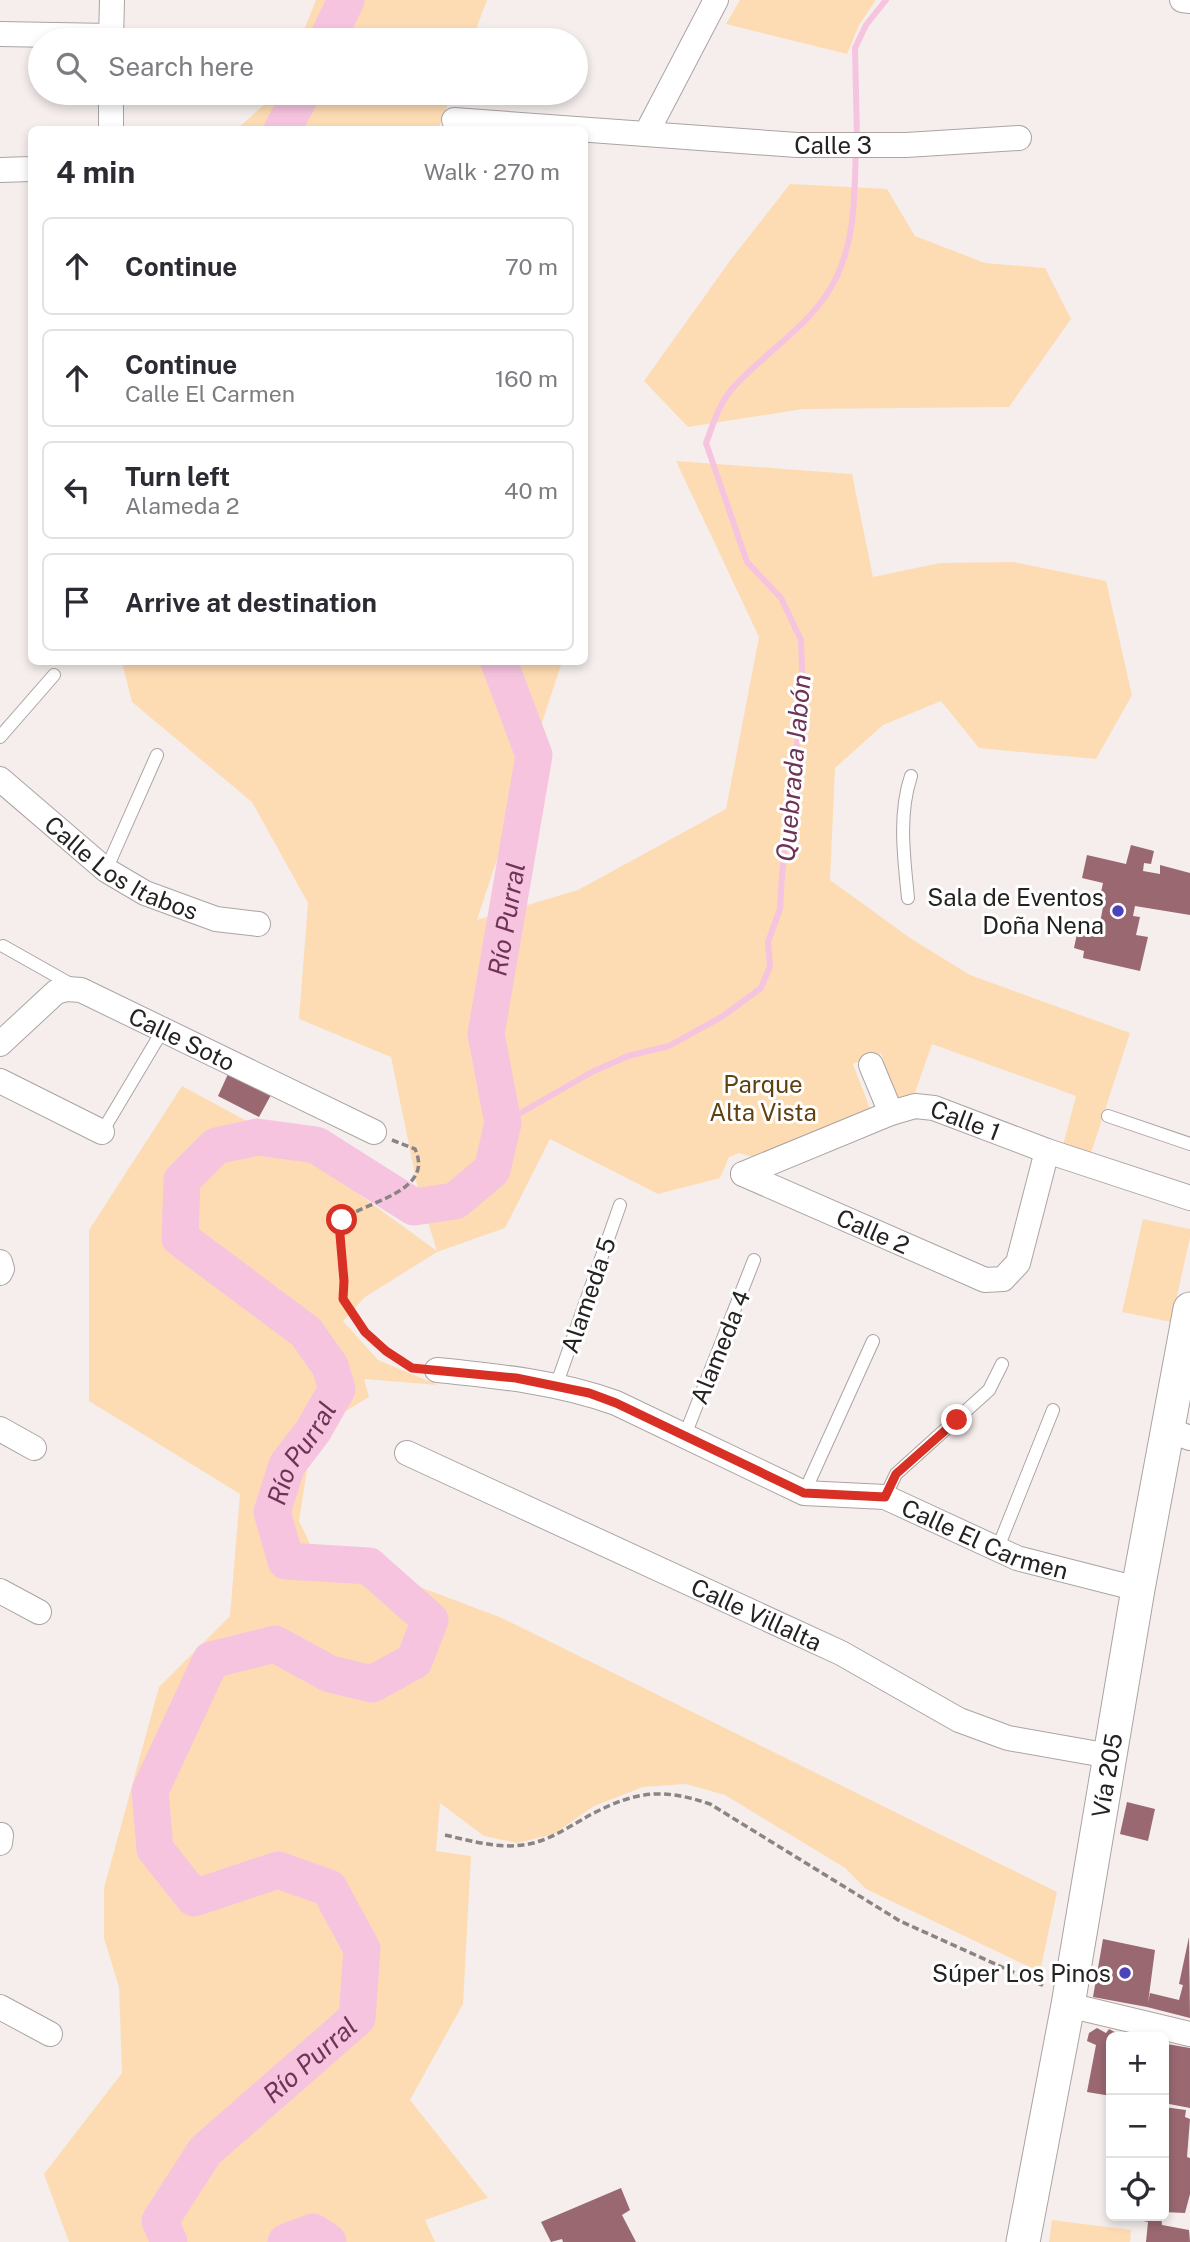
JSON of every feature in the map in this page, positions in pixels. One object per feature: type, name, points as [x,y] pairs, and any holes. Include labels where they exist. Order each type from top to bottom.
[{"type":"main road","name":"Vía 205","points":[[1023,2242],[1068,1999],[1138,1589],[1179,1434],[1190,1309]]},
{"type":"street","points":[[111,28],[112,0]]},
{"type":"street","points":[[588,128],[647,132],[716,0]]},
{"type":"street","points":[[1182,0],[1190,1]]},
{"type":"street","points":[[0,34],[28,35]]},
{"type":"street","points":[[111,105],[111,126]]},
{"type":"street","points":[[454,120],[550,126]]},
{"type":"street","name":"Calle 3","points":[[647,132],[797,145],[906,145],[1018,138]]},
{"type":"street","points":[[0,170],[28,169]]},
{"type":"street","name":"Calle Los Itabos","points":[[0,779],[106,870],[145,893],[216,919],[258,924]]},
{"type":"street","points":[[0,1044],[56,992],[67,989],[81,990]]},
{"type":"street","name":"Calle Soto","points":[[81,990],[374,1132]]},
{"type":"street","points":[[871,1065],[891,1113]]},
{"type":"street","points":[[0,1081],[102,1132]]},
{"type":"street","name":"Calle 1","points":[[743,1174],[891,1113],[915,1106],[934,1108],[1047,1151],[1190,1198]]},
{"type":"street","name":"Calle 2","points":[[743,1174],[985,1280],[1003,1279],[1018,1263],[1047,1151]]},
{"type":"street","points":[[0,1262],[0,1273]]},
{"type":"street","name":"Calle El Carmen","points":[[436,1370],[516,1378],[589,1393],[685,1435],[804,1493],[885,1497],[1017,1558],[1138,1589]]},
{"type":"street","points":[[0,1429],[34,1448]]},
{"type":"street","name":"Calle Villalta","points":[[407,1453],[841,1653],[959,1720],[1007,1738],[1110,1756]]},
{"type":"street","points":[[0,1591],[39,1612]]},
{"type":"street","points":[[0,1834],[0,1843]]},
{"type":"street","points":[[1068,1999],[1190,2034]]},
{"type":"street","points":[[0,2007],[50,2034]]},
{"type":"lane","points":[[0,737],[54,675]]},
{"type":"lane","points":[[106,870],[157,755]]},
{"type":"lane","points":[[908,898],[904,809],[911,776]]},
{"type":"lane","points":[[3,946],[81,990]]},
{"type":"lane","points":[[102,1132],[164,1028]]},
{"type":"lane","points":[[1108,1116],[1190,1144]]},
{"type":"lane","name":"Alameda 5","points":[[556,1386],[620,1205]]},
{"type":"lane","name":"Alameda 4","points":[[685,1435],[754,1260]]},
{"type":"lane","points":[[804,1493],[873,1341]]},
{"type":"lane","points":[[885,1497],[896,1474],[989,1390],[1002,1364]]},
{"type":"lane","points":[[997,1550],[1053,1410]]},
{"type":"path","points":[[374,1132],[415,1149],[420,1159],[419,1171],[407,1186],[342,1220],[340,1235],[343,1299],[365,1332],[386,1351],[412,1368],[436,1370]]},
{"type":"path","points":[[445,1835],[505,1847],[539,1842],[593,1813],[630,1798],[649,1793],[688,1796],[710,1804],[900,1921],[1068,1999]]},
{"type":"green space","points":[[316,0],[487,0],[476,28],[305,28]]},
{"type":"green space","points":[[740,0],[876,0],[859,25],[847,54],[726,24]]},
{"type":"green space","points":[[264,105],[447,105],[439,126],[240,126]]},
{"type":"green space","points":[[790,184],[887,189],[915,236],[985,263],[1045,268],[1071,319],[1009,407],[803,409],[688,427],[644,381],[732,258]]},
{"type":"green space","name":"Parque Alta Vista","points":[[676,461],[852,474],[873,577],[940,563],[1013,562],[1106,581],[1132,695],[1096,759],[979,748],[941,701],[883,725],[835,768],[830,880],[910,938],[970,975],[1130,1033],[1091,1153],[1063,1145],[1076,1096],[932,1044],[912,1101],[897,1103],[881,1053],[853,1064],[872,1114],[756,1158],[739,1153],[729,1157],[720,1178],[658,1194],[550,1139],[505,1228],[437,1252],[365,1297],[343,1321],[378,1360],[438,1385],[364,1379],[369,1397],[313,1431],[299,1521],[311,1546],[502,1618],[1057,1892],[1040,1972],[866,1889],[845,1868],[725,1795],[686,1784],[643,1787],[594,1806],[554,1834],[517,1843],[484,1836],[440,1803],[436,1851],[471,1856],[463,2004],[410,2100],[488,2198],[425,2220],[435,2242],[69,2242],[44,2174],[122,2073],[119,1987],[104,1938],[104,1888],[159,1687],[230,1616],[240,1494],[89,1401],[89,1230],[182,1086],[291,1145],[437,1251],[419,1194],[391,1057],[299,1019],[308,903],[252,802],[132,702],[123,665],[561,665],[477,920],[578,890],[726,809],[759,637]]},
{"type":"green space","points":[[1143,1219],[1190,1229],[1171,1322],[1122,1312]]},
{"type":"green space","points":[[1052,2220],[1131,2230],[1130,2242],[1049,2242]]},
{"type":"building","name":"Sala de Eventos Doña Nena","points":[[1131,845],[1154,851],[1151,864],[1144,863],[1143,871],[1160,874],[1160,865],[1190,873],[1190,915],[1135,906],[1133,916],[1140,917],[1136,935],[1148,937],[1140,971],[1083,958],[1084,951],[1074,948],[1079,924],[1099,928],[1103,907],[1098,906],[1103,883],[1082,878],[1087,855],[1126,864]]},
{"type":"building","points":[[228,1074],[271,1095],[259,1117],[218,1096]]},
{"type":"building","points":[[1127,1802],[1155,1809],[1148,1841],[1120,1834]]},
{"type":"building","name":"Súper Los Pinos","points":[[1189,1937],[1190,2018],[1093,1997],[1103,1939],[1155,1950],[1148,2003],[1150,1993],[1179,2000],[1183,1985],[1179,1984]]},
{"type":"building","points":[[1097,2028],[1106,2033],[1106,2095],[1087,2092],[1096,2045],[1087,2041],[1089,2033]]},
{"type":"building","points":[[1169,2044],[1190,2048],[1190,2108],[1169,2104]]},
{"type":"building","points":[[1169,2108],[1186,2110],[1185,2117],[1190,2119],[1187,2157],[1190,2158],[1190,2194],[1185,2213],[1169,2212]]},
{"type":"building","points":[[621,2188],[630,2210],[622,2215],[636,2242],[563,2242],[562,2239],[551,2242],[541,2222]]},
{"type":"building","points":[[1143,2221],[1162,2221],[1162,2225],[1189,2230],[1190,2242],[1146,2242],[1148,2222]]},
{"type":"waterway","name":"Río Purral","points":[[333,28],[346,0]]},
{"type":"waterway","name":"Quebrada Jabón","points":[[857,139],[855,48],[866,25],[886,0]]},
{"type":"waterway","name":"Río Purral","points":[[284,126],[296,105]]},
{"type":"waterway","name":"Quebrada Jabón","points":[[503,1123],[592,1072],[628,1056],[669,1046],[723,1016],[761,988],[770,966],[768,942],[780,909],[803,692],[801,640],[781,598],[747,562],[706,443],[720,408],[731,390],[803,323],[828,293],[837,276],[851,229],[856,149]]},
{"type":"waterway","name":"Río Purral","points":[[169,2242],[160,2221],[205,2151],[357,2018],[362,1949],[329,1888],[278,1870],[194,1898],[155,1849],[150,1791],[211,1660],[275,1644],[330,1674],[372,1684],[414,1661],[430,1620],[369,1566],[286,1561],[272,1512],[287,1465],[313,1431],[337,1389],[330,1366],[306,1332],[180,1238],[182,1180],[216,1146],[257,1137],[316,1145],[414,1207],[455,1201],[492,1170],[503,1123],[486,1034],[534,755],[500,665]]},
{"type":"waterway","name":"Río Purral","points":[[286,2242],[313,2232],[328,2242]]},
{"type":"place","name":"Sala de Eventos Doña Nena","points":[[1118,911]]},
{"type":"place","name":"Súper Los Pinos","points":[[1125,1973]]},
{"type":"route","points":[[342,1220],[340,1235],[343,1299],[365,1332],[386,1351],[412,1368],[516,1378],[589,1393],[616,1403],[804,1493],[885,1497],[896,1474],[957,1420]]}]
